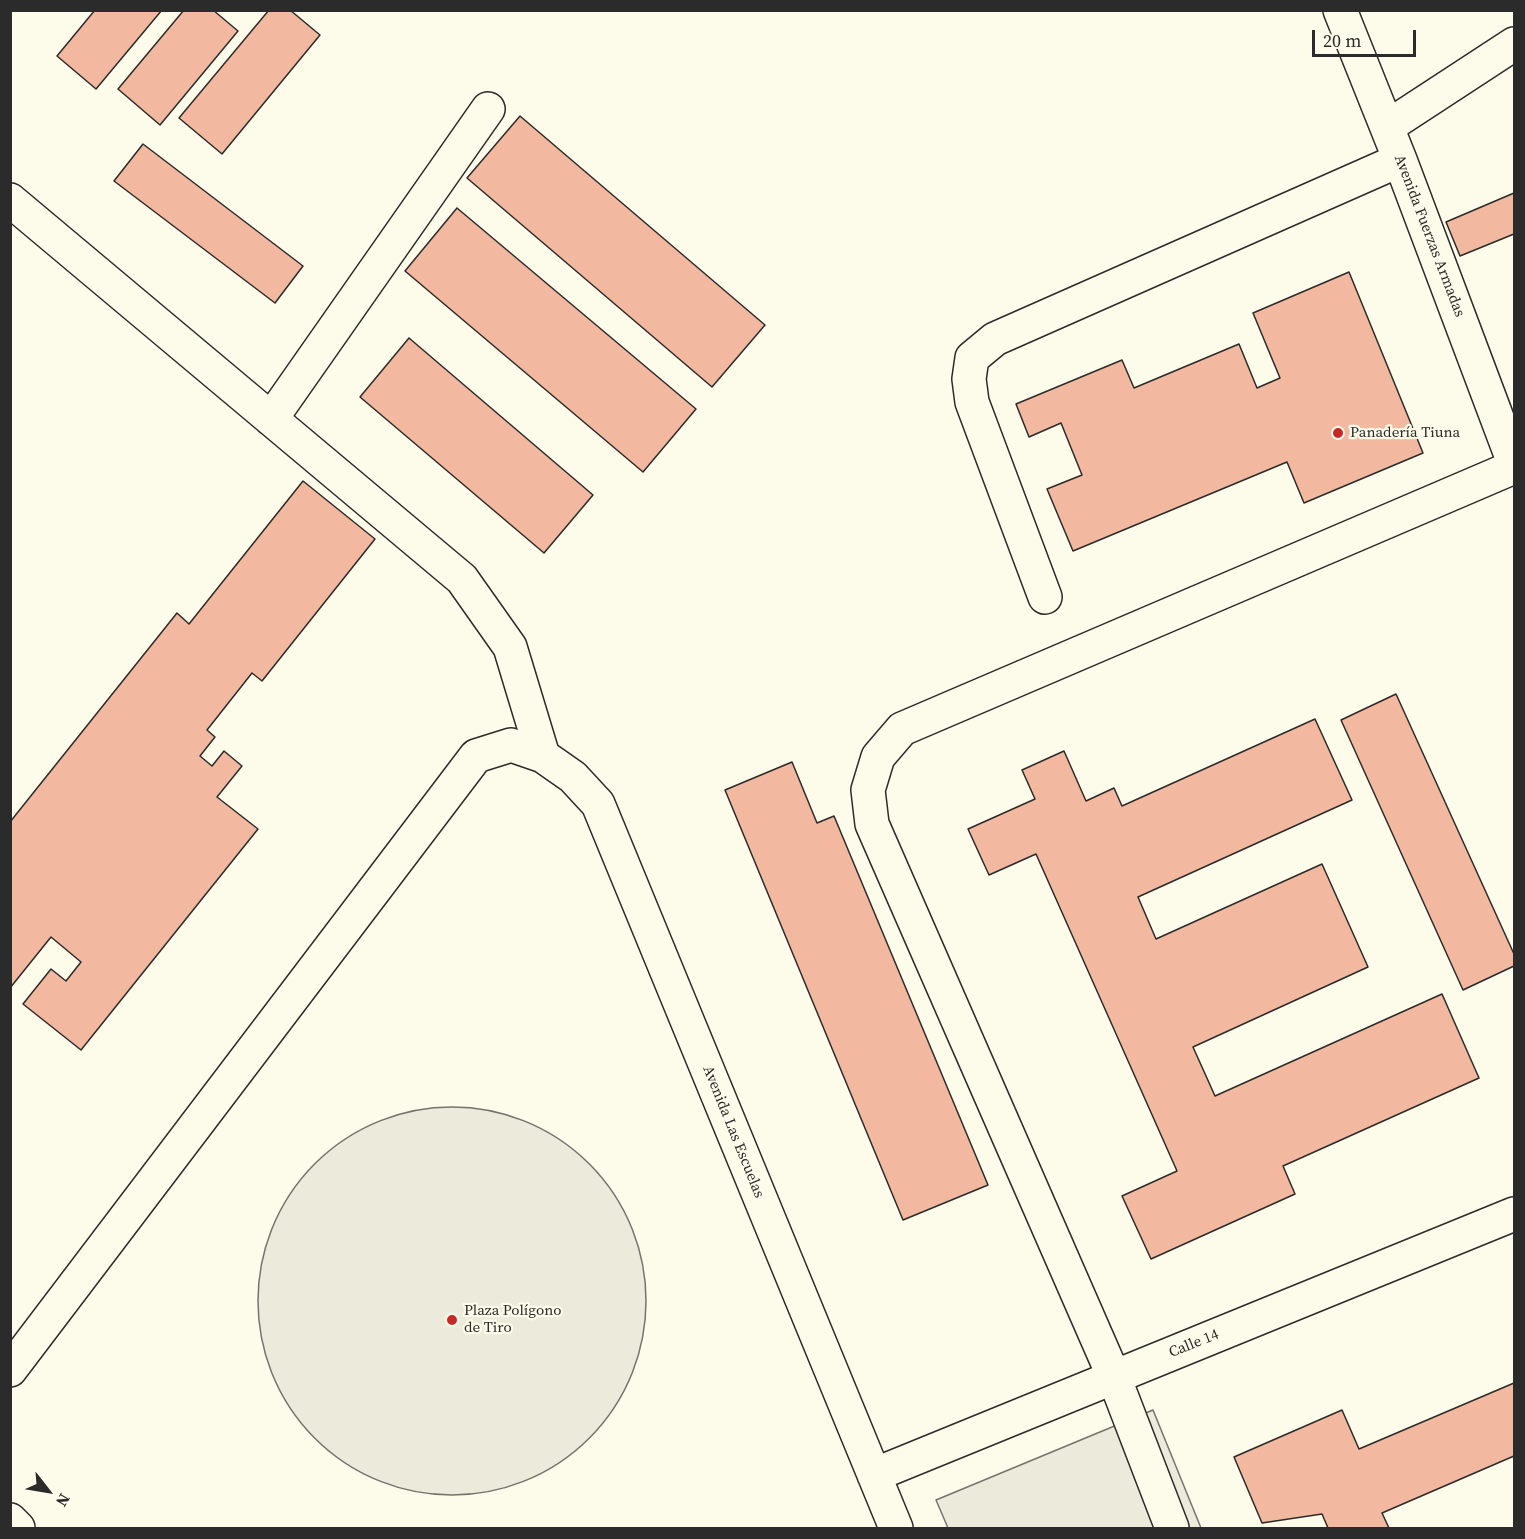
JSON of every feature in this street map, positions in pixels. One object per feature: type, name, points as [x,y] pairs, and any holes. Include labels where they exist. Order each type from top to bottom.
[{"type":"street","name":"Avenida Fuerzas Armadas","points":[[1340,10],[1400,160],[1515,465]]},
{"type":"street","points":[[1387,127],[1515,44]]},
{"type":"street","points":[[271,419],[488,109]]},
{"type":"street","points":[[1044,597],[972,402],[969,379],[972,358],[994,339],[1400,160]]},
{"type":"street","points":[[10,200],[462,579],[510,647],[543,756]]},
{"type":"street","points":[[1172,1528],[1114,1377],[872,824],[868,790],[878,757],[902,729],[1515,465]]},
{"type":"street","name":"Avenida Las Escuelas","points":[[10,1370],[476,756],[511,745],[543,756],[573,777],[598,804],[896,1528]]},
{"type":"street","name":"Calle 14","points":[[874,1475],[1515,1214]]},
{"type":"street","points":[[10,1520],[18,1528]]},
{"type":"shaded area","name":"Plaza Polígono de Tiro","points":[[452,1107],[490,1111],[526,1122],[560,1140],[589,1164],[613,1193],[631,1227],[642,1263],[646,1301],[642,1339],[631,1375],[613,1409],[589,1438],[560,1462],[526,1480],[490,1491],[452,1495],[414,1491],[378,1480],[344,1462],[315,1438],[291,1409],[273,1375],[262,1339],[258,1301],[262,1263],[273,1227],[291,1193],[315,1164],[344,1140],[378,1122],[414,1111]]},
{"type":"shaded area","points":[[1153,1410],[1201,1528],[948,1528],[936,1500]]},
{"type":"building","points":[[95,10],[162,10],[96,89],[57,56]]},
{"type":"building","points":[[184,10],[213,10],[238,31],[160,125],[118,89]]},
{"type":"building","points":[[269,10],[290,10],[320,35],[222,154],[179,118]]},
{"type":"building","points":[[520,116],[765,325],[712,387],[467,178]]},
{"type":"building","points":[[143,144],[303,266],[275,303],[114,181]]},
{"type":"building","points":[[1514,193],[1514,234],[1460,256],[1446,222]]},
{"type":"building","points":[[457,208],[696,409],[643,472],[405,271]]},
{"type":"building","points":[[1349,272],[1423,453],[1304,503],[1287,462],[1073,551],[1047,489],[1082,475],[1061,423],[1029,437],[1016,404],[1122,360],[1134,388],[1239,344],[1257,388],[1280,378],[1253,313]]},
{"type":"building","points":[[409,338],[593,495],[544,553],[360,397]]},
{"type":"building","points":[[303,481],[375,539],[262,681],[252,673],[207,730],[215,737],[200,756],[212,766],[224,751],[242,766],[217,797],[258,829],[81,1050],[23,1004],[51,969],[66,981],[81,962],[51,937],[10,988],[10,822],[177,613],[189,624]]},
{"type":"building","points":[[1396,694],[1514,954],[1514,966],[1463,990],[1341,720]]},
{"type":"building","points":[[1315,719],[1352,800],[1138,897],[1156,939],[1322,864],[1368,967],[1193,1047],[1215,1096],[1442,994],[1479,1078],[1283,1166],[1295,1194],[1151,1259],[1122,1196],[1177,1171],[1036,854],[989,875],[968,829],[1035,799],[1022,770],[1064,751],[1086,801],[1114,788],[1122,806]]},
{"type":"building","points":[[792,762],[817,823],[834,816],[988,1185],[903,1220],[725,790]]},
{"type":"building","points":[[1514,1383],[1514,1456],[1382,1513],[1389,1528],[1328,1528],[1322,1514],[1262,1523],[1234,1457],[1342,1410],[1359,1449]]},
{"type":"place","name":"Panadería Tiuna","points":[[1338,433]]},
{"type":"place","name":"Plaza Polígono de Tiro","points":[[452,1320]]}]
